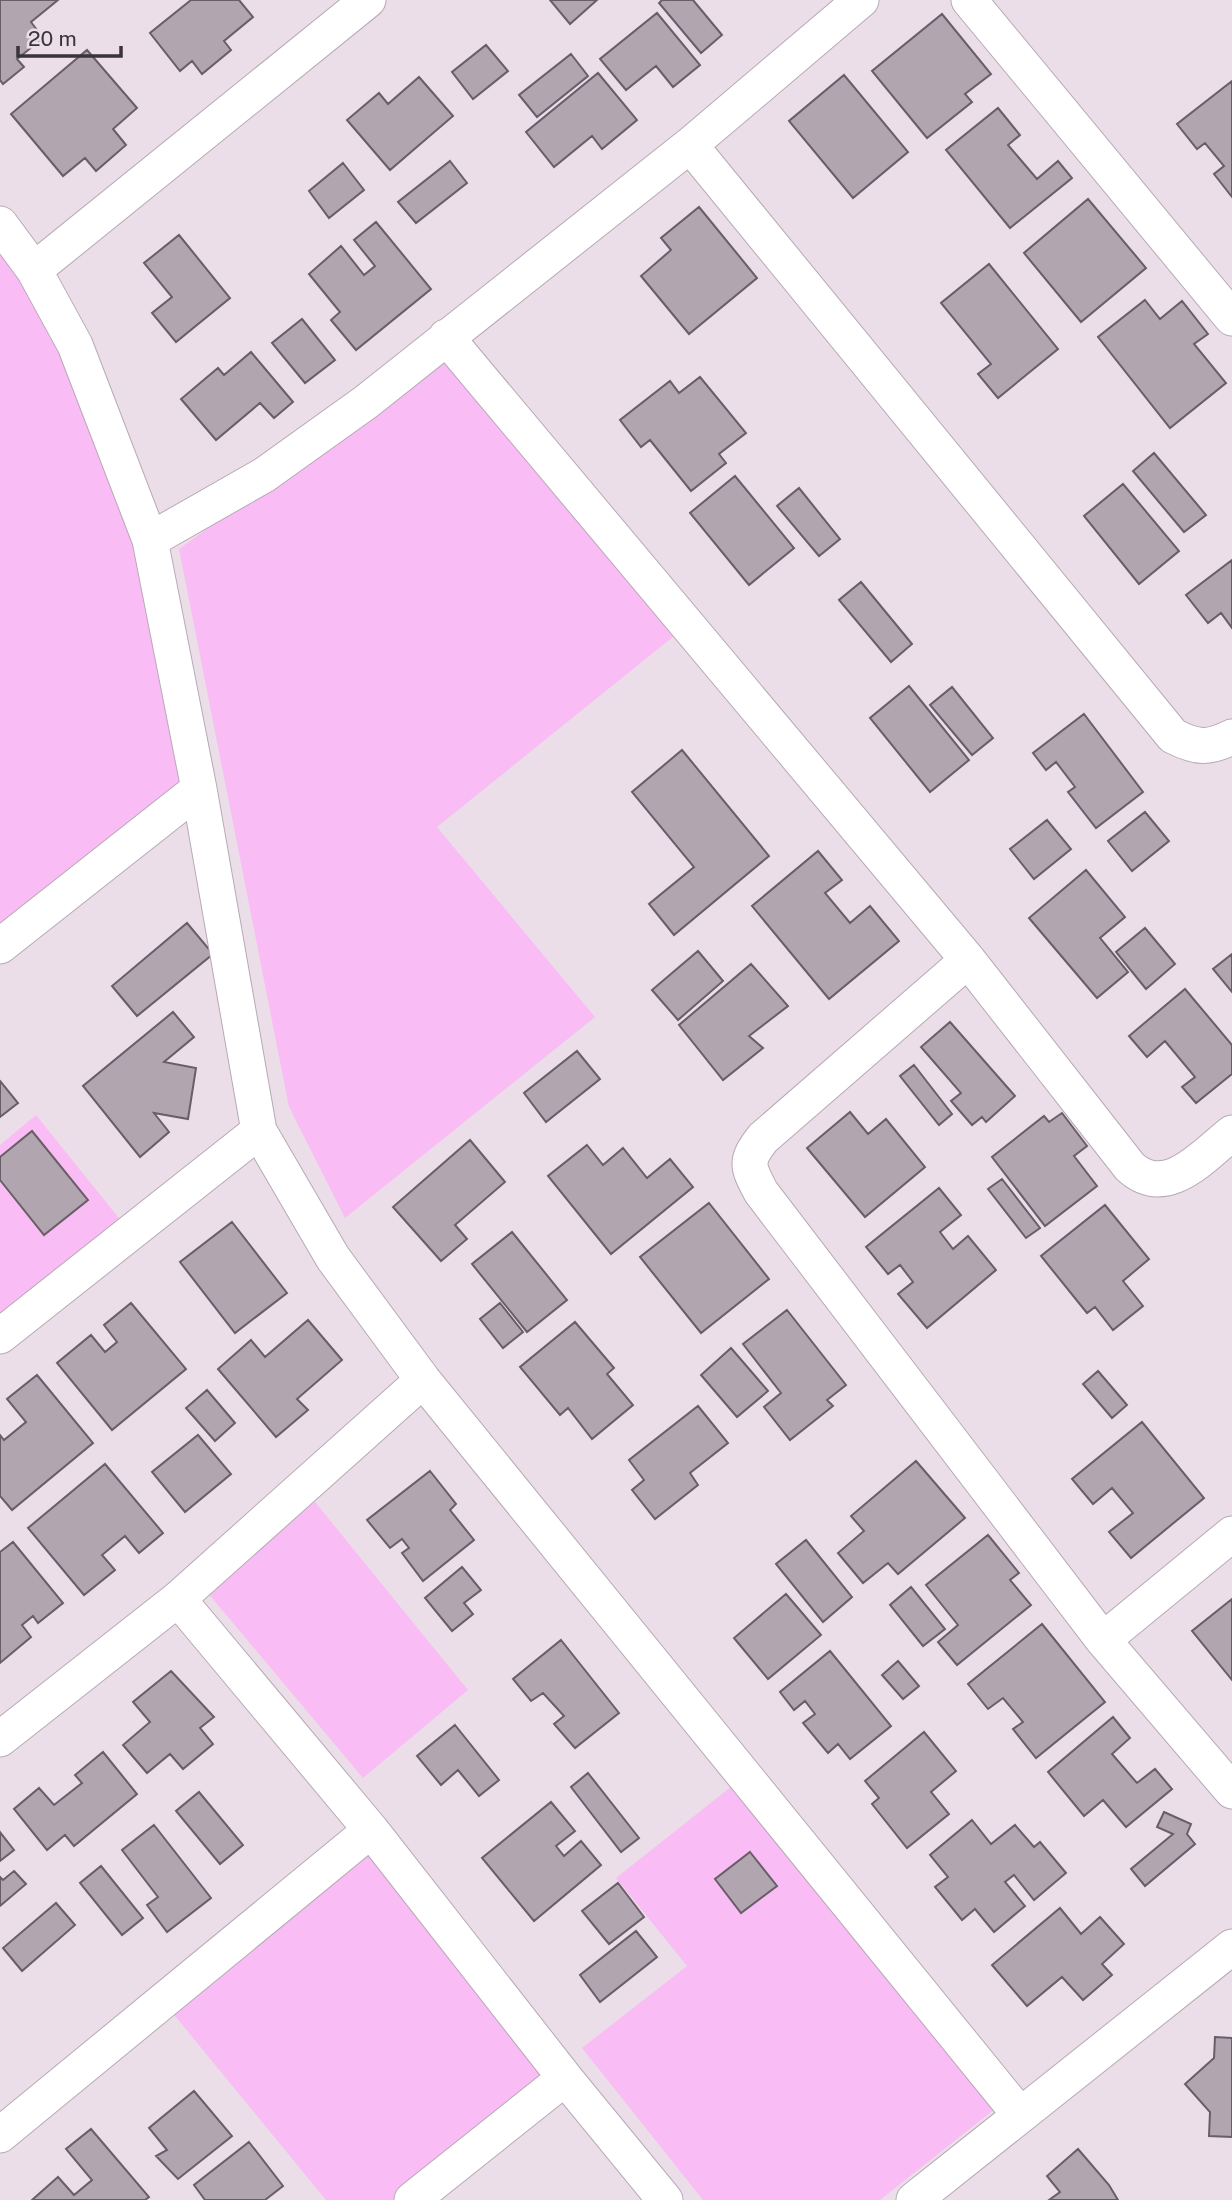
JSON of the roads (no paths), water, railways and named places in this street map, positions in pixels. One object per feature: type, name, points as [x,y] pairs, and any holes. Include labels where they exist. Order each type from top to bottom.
[{"type":"street","points":[[34,270],[368,0]]},
{"type":"street","points":[[150,540],[264,475],[366,402],[690,145],[861,0]]},
{"type":"street","points":[[969,0],[1232,318]]},
{"type":"street","points":[[690,145],[1173,736],[1192,746],[1215,746],[1232,737]]},
{"type":"street","points":[[0,225],[34,270],[75,345],[150,540],[199,789],[260,1131],[333,1258],[423,1380],[1020,2115]]},
{"type":"street","points":[[446,337],[968,960],[1139,1175],[1159,1181],[1171,1178],[1232,1133]]},
{"type":"street","points":[[0,946],[199,789]]},
{"type":"street","points":[[968,960],[763,1139],[752,1153],[750,1169],[761,1192],[1103,1640],[1232,1791]]},
{"type":"street","points":[[0,1336],[260,1131]]},
{"type":"street","points":[[0,1739],[178,1599],[423,1380]]},
{"type":"street","points":[[1103,1640],[1232,1534]]},
{"type":"street","points":[[178,1599],[371,1830],[565,2078],[665,2200]]},
{"type":"street","points":[[0,2135],[371,1830]]},
{"type":"street","points":[[914,2200],[1232,1947]]},
{"type":"street","points":[[412,2200],[565,2078]]}]
